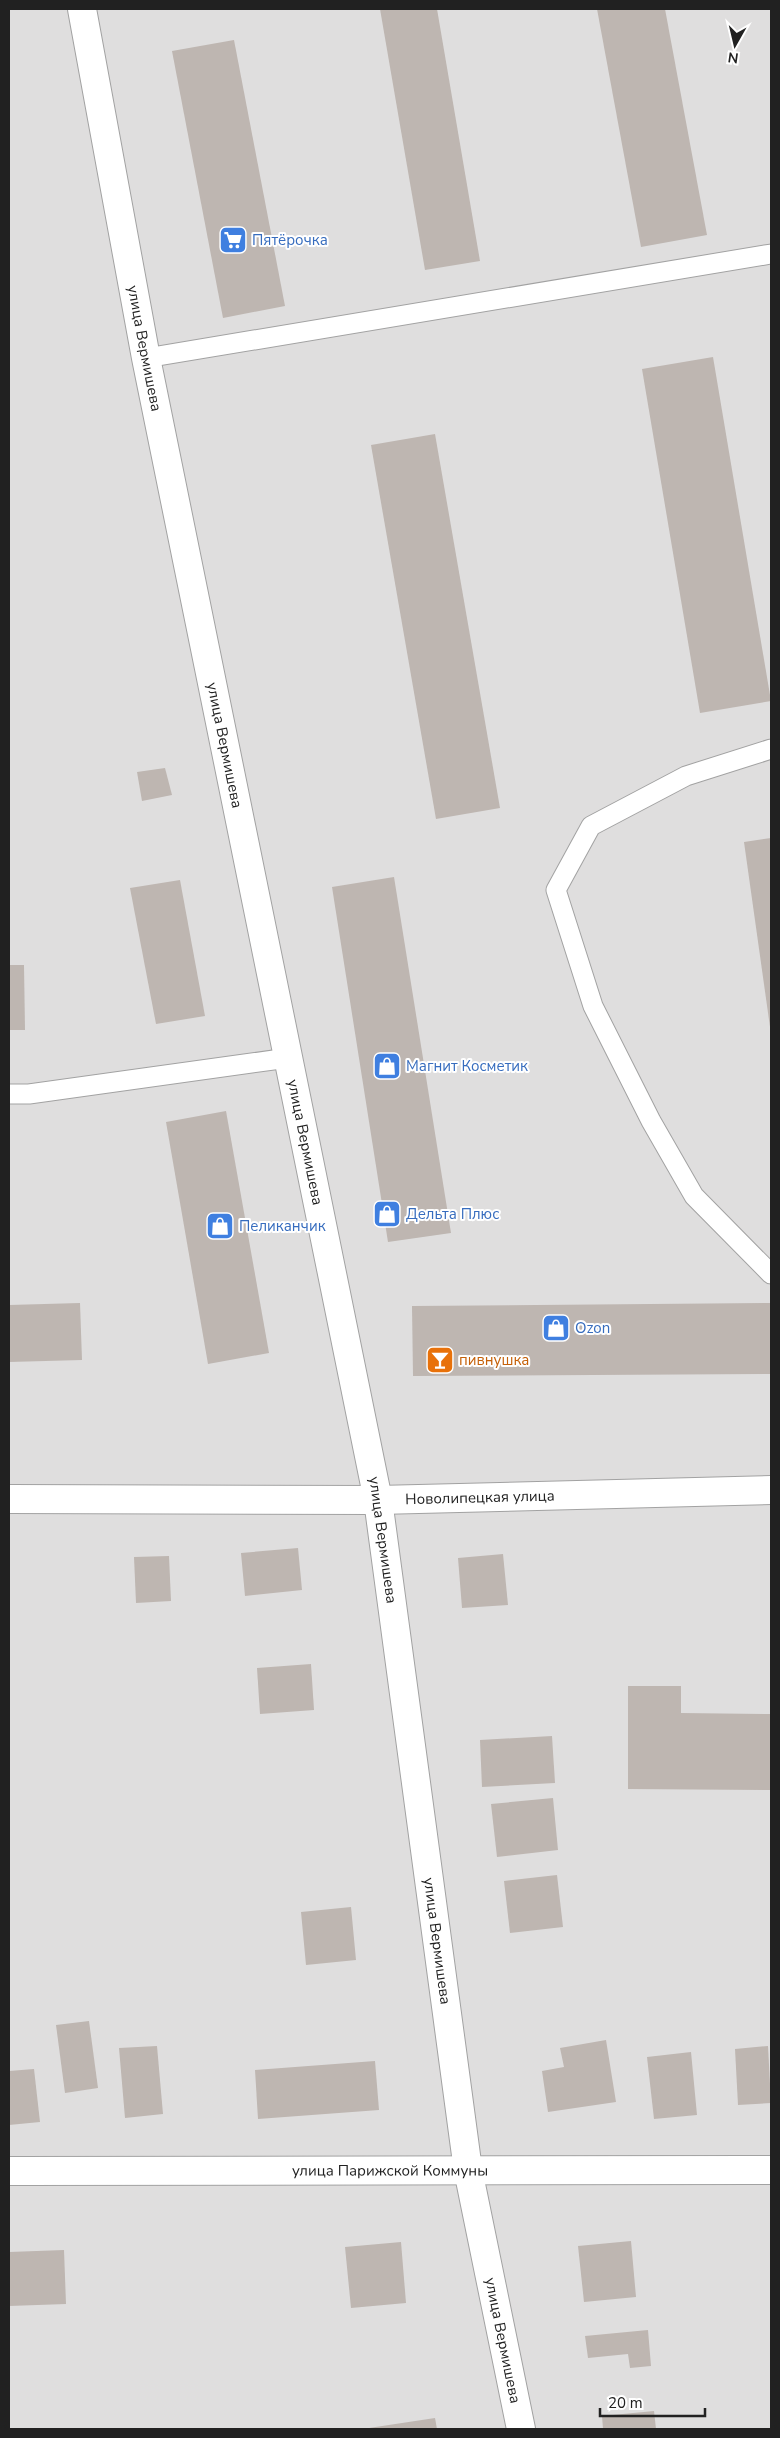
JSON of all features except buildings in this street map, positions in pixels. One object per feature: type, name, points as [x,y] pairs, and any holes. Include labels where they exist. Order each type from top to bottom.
[{"type":"street","name":"улица Вермишева","points":[[82,9],[146,358],[378,1500],[468,2170],[521,2429]]},
{"type":"street","name":"Новолипецкая улица","points":[[9,1499],[378,1500],[771,1490]]},
{"type":"street","name":"улица Парижской Коммуны","points":[[9,2170],[771,2170]]},
{"type":"lane","points":[[146,358],[771,254]]},
{"type":"lane","points":[[771,749],[686,776],[591,826],[556,890],[593,1006],[651,1121],[694,1196],[771,1274]]},
{"type":"lane","points":[[9,1094],[39,1092],[288,1058]]},
{"type":"shaded area","points":[[9,9],[771,9],[771,2429],[9,2429]]},
{"type":"place","name":"Пятёрочка","points":[[233,240]]},
{"type":"place","name":"Магнит Косметик","points":[[387,1066]]},
{"type":"place","name":"Дельта Плюс","points":[[387,1214]]},
{"type":"place","name":"Пеликанчик","points":[[220,1226]]},
{"type":"place","name":"Ozon","points":[[556,1328]]},
{"type":"place","name":"пивнушка","points":[[440,1360]]}]
